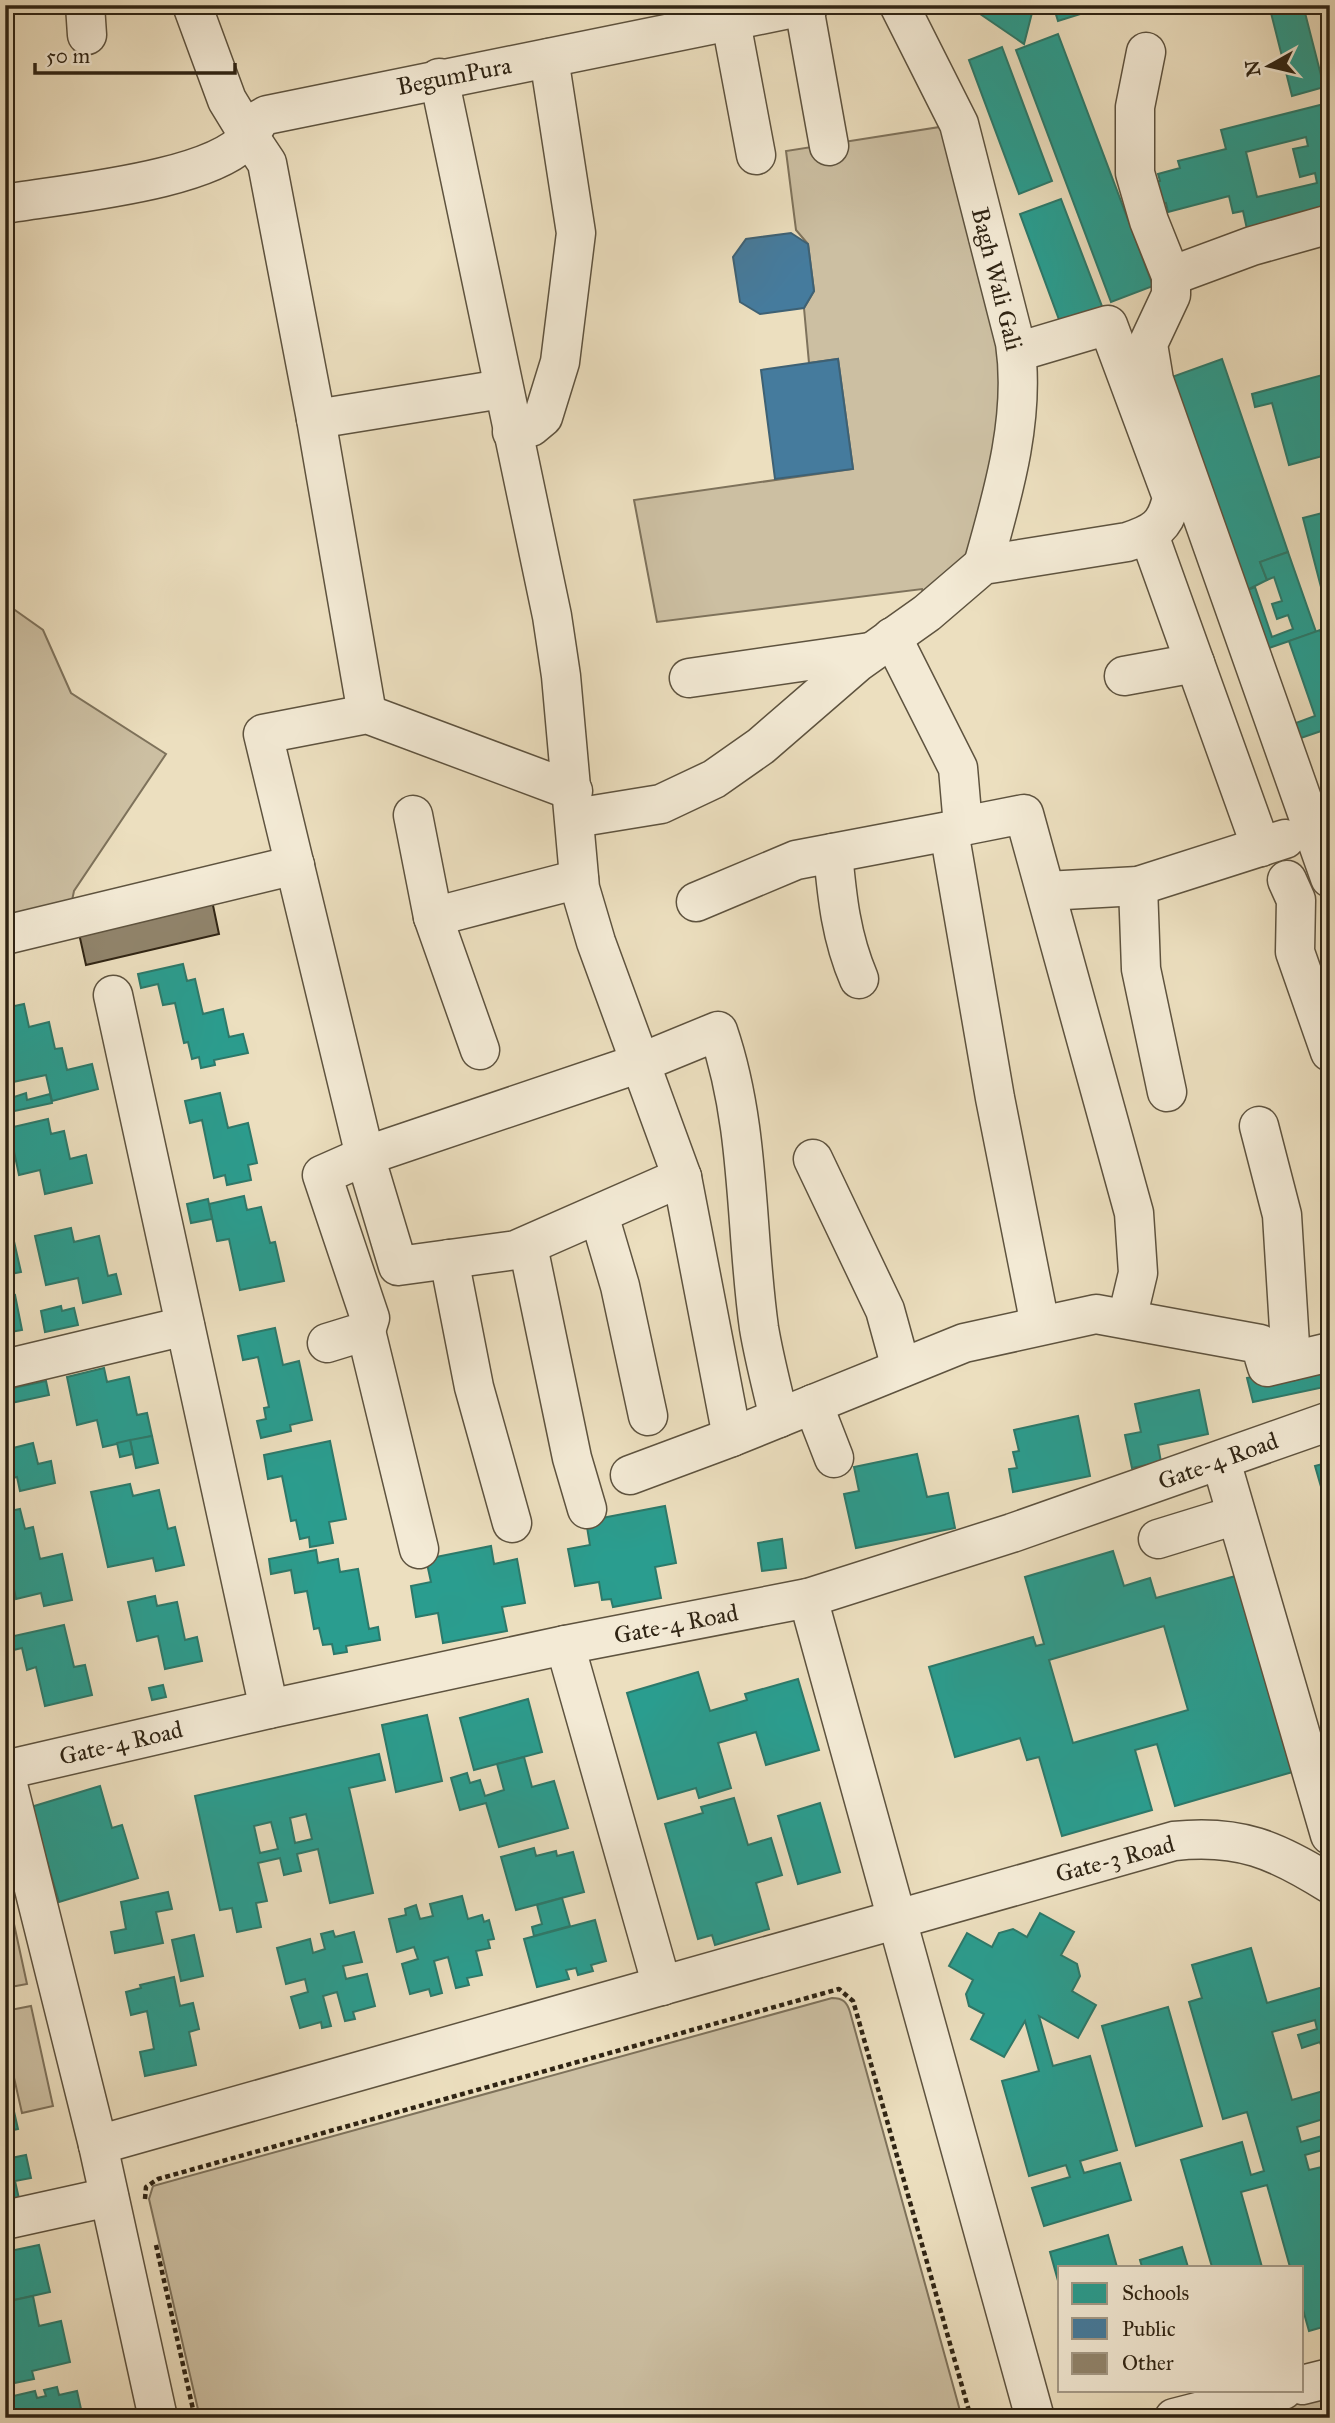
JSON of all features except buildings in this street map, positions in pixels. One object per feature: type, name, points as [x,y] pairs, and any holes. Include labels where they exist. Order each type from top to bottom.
[{"type":"street","points":[[192,5],[231,108],[267,163],[368,714]]},
{"type":"street","name":"Bagh Wali Gali","points":[[899,5],[959,124],[1017,352],[1018,373],[1009,474],[983,565]]},
{"type":"street","points":[[807,6],[829,146]]},
{"type":"street","name":"BegumPura","points":[[5,204],[157,178],[231,154],[249,136],[260,119],[267,115],[439,78],[807,6]]},
{"type":"street","points":[[731,22],[756,155]]},
{"type":"street","points":[[1146,52],[1135,107],[1135,173],[1149,221],[1171,276],[1171,295],[1153,328],[1149,344],[1154,380],[1330,877]]},
{"type":"street","points":[[512,432],[531,427],[543,417],[560,362],[576,233],[549,58]]},
{"type":"street","points":[[439,78],[502,389],[552,616],[561,676],[579,879],[596,942],[682,1177],[732,1437]]},
{"type":"street","points":[[1171,276],[1252,246],[1330,224]]},
{"type":"street","points":[[682,1177],[528,1245],[398,1266],[365,1156],[263,734],[368,714],[574,805],[661,804],[714,779],[761,746],[881,645],[927,613],[983,565],[1127,542],[1149,535],[1167,517],[1172,497],[1108,325],[1017,352]]},
{"type":"street","points":[[316,419],[502,389]]},
{"type":"street","points":[[1149,535],[1261,847]]},
{"type":"street","points":[[689,678],[881,645]]},
{"type":"street","points":[[881,645],[958,768],[956,828],[995,1098],[1040,1325]]},
{"type":"street","points":[[1124,677],[1195,663]]},
{"type":"street","points":[[696,902],[796,860],[1024,814],[1133,1213],[1138,1273],[1127,1320]]},
{"type":"street","points":[[413,815],[433,918],[480,1050]]},
{"type":"street","points":[[1046,891],[1138,886],[1312,830]]},
{"type":"street","points":[[833,853],[839,918],[845,946],[859,979]]},
{"type":"street","points":[[5,935],[295,865]]},
{"type":"street","points":[[433,918],[579,879]]},
{"type":"street","points":[[1287,880],[1296,900],[1295,952],[1330,1052]]},
{"type":"street","points":[[1138,886],[1141,969],[1167,1092]]},
{"type":"street","points":[[113,995],[269,1709]]},
{"type":"street","points":[[419,1549],[366,1331],[370,1318],[322,1175],[365,1156],[640,1063],[718,1031],[731,1069],[739,1115],[760,1328],[796,1411],[834,1458]]},
{"type":"street","points":[[1259,1126],[1282,1215],[1291,1361]]},
{"type":"street","points":[[813,1159],[885,1310],[901,1368]]},
{"type":"street","points":[[599,1214],[620,1286],[648,1416]]},
{"type":"street","points":[[528,1245],[572,1458],[587,1509]]},
{"type":"street","points":[[449,1259],[474,1387],[512,1523]]},
{"type":"street","points":[[630,1475],[732,1437],[964,1343],[1096,1314],[1260,1344],[1267,1367],[1330,1352]]},
{"type":"street","points":[[5,1370],[185,1326]]},
{"type":"street","points":[[327,1343],[366,1331]]},
{"type":"street","name":"Gate-4 Road","points":[[5,1772],[269,1709],[565,1645],[808,1598],[1220,1461],[1330,1421]]},
{"type":"street","points":[[1220,1461],[1330,1835]]},
{"type":"street","points":[[1158,1539],[1236,1515]]},
{"type":"street","points":[[808,1598],[1035,2418]]},
{"type":"street","points":[[565,1645],[662,1986]]},
{"type":"street","points":[[5,1772],[98,2145],[158,2418]]},
{"type":"street","name":"Gate-3 Road","points":[[98,2145],[1174,1841],[1209,1838],[1287,1857],[1330,1884]]},
{"type":"street","points":[[5,2220],[108,2197]]},
{"type":"street","points":[[1304,2384],[1330,2378]]},
{"type":"street","points":[[1174,2418],[1275,2392]]},
{"type":"path","points":[[148,2211],[146,2187],[158,2179],[839,1989],[853,2001],[971,2418]]},
{"type":"path","points":[[154,2236],[195,2418]]},
{"type":"shaded area","points":[[959,124],[1015,343],[983,565],[927,613],[922,589],[657,622],[634,500],[853,469],[838,359],[809,363],[804,308],[814,291],[808,244],[796,230],[786,151]]},
{"type":"shaded area","points":[[5,603],[43,630],[71,693],[166,754],[74,891],[69,915],[5,928]]},
{"type":"shaded area","points":[[9,1901],[27,1984],[5,1988],[5,1902]]},
{"type":"shaded area","points":[[832,1998],[844,2001],[850,2012],[962,2418],[200,2418],[149,2199],[153,2186]]},
{"type":"shaded area","points":[[31,2006],[53,2106],[22,2113],[5,2038],[5,2011]]},
{"type":"shaded area","points":[[1330,2395],[1330,2418],[1245,2418]]}]
